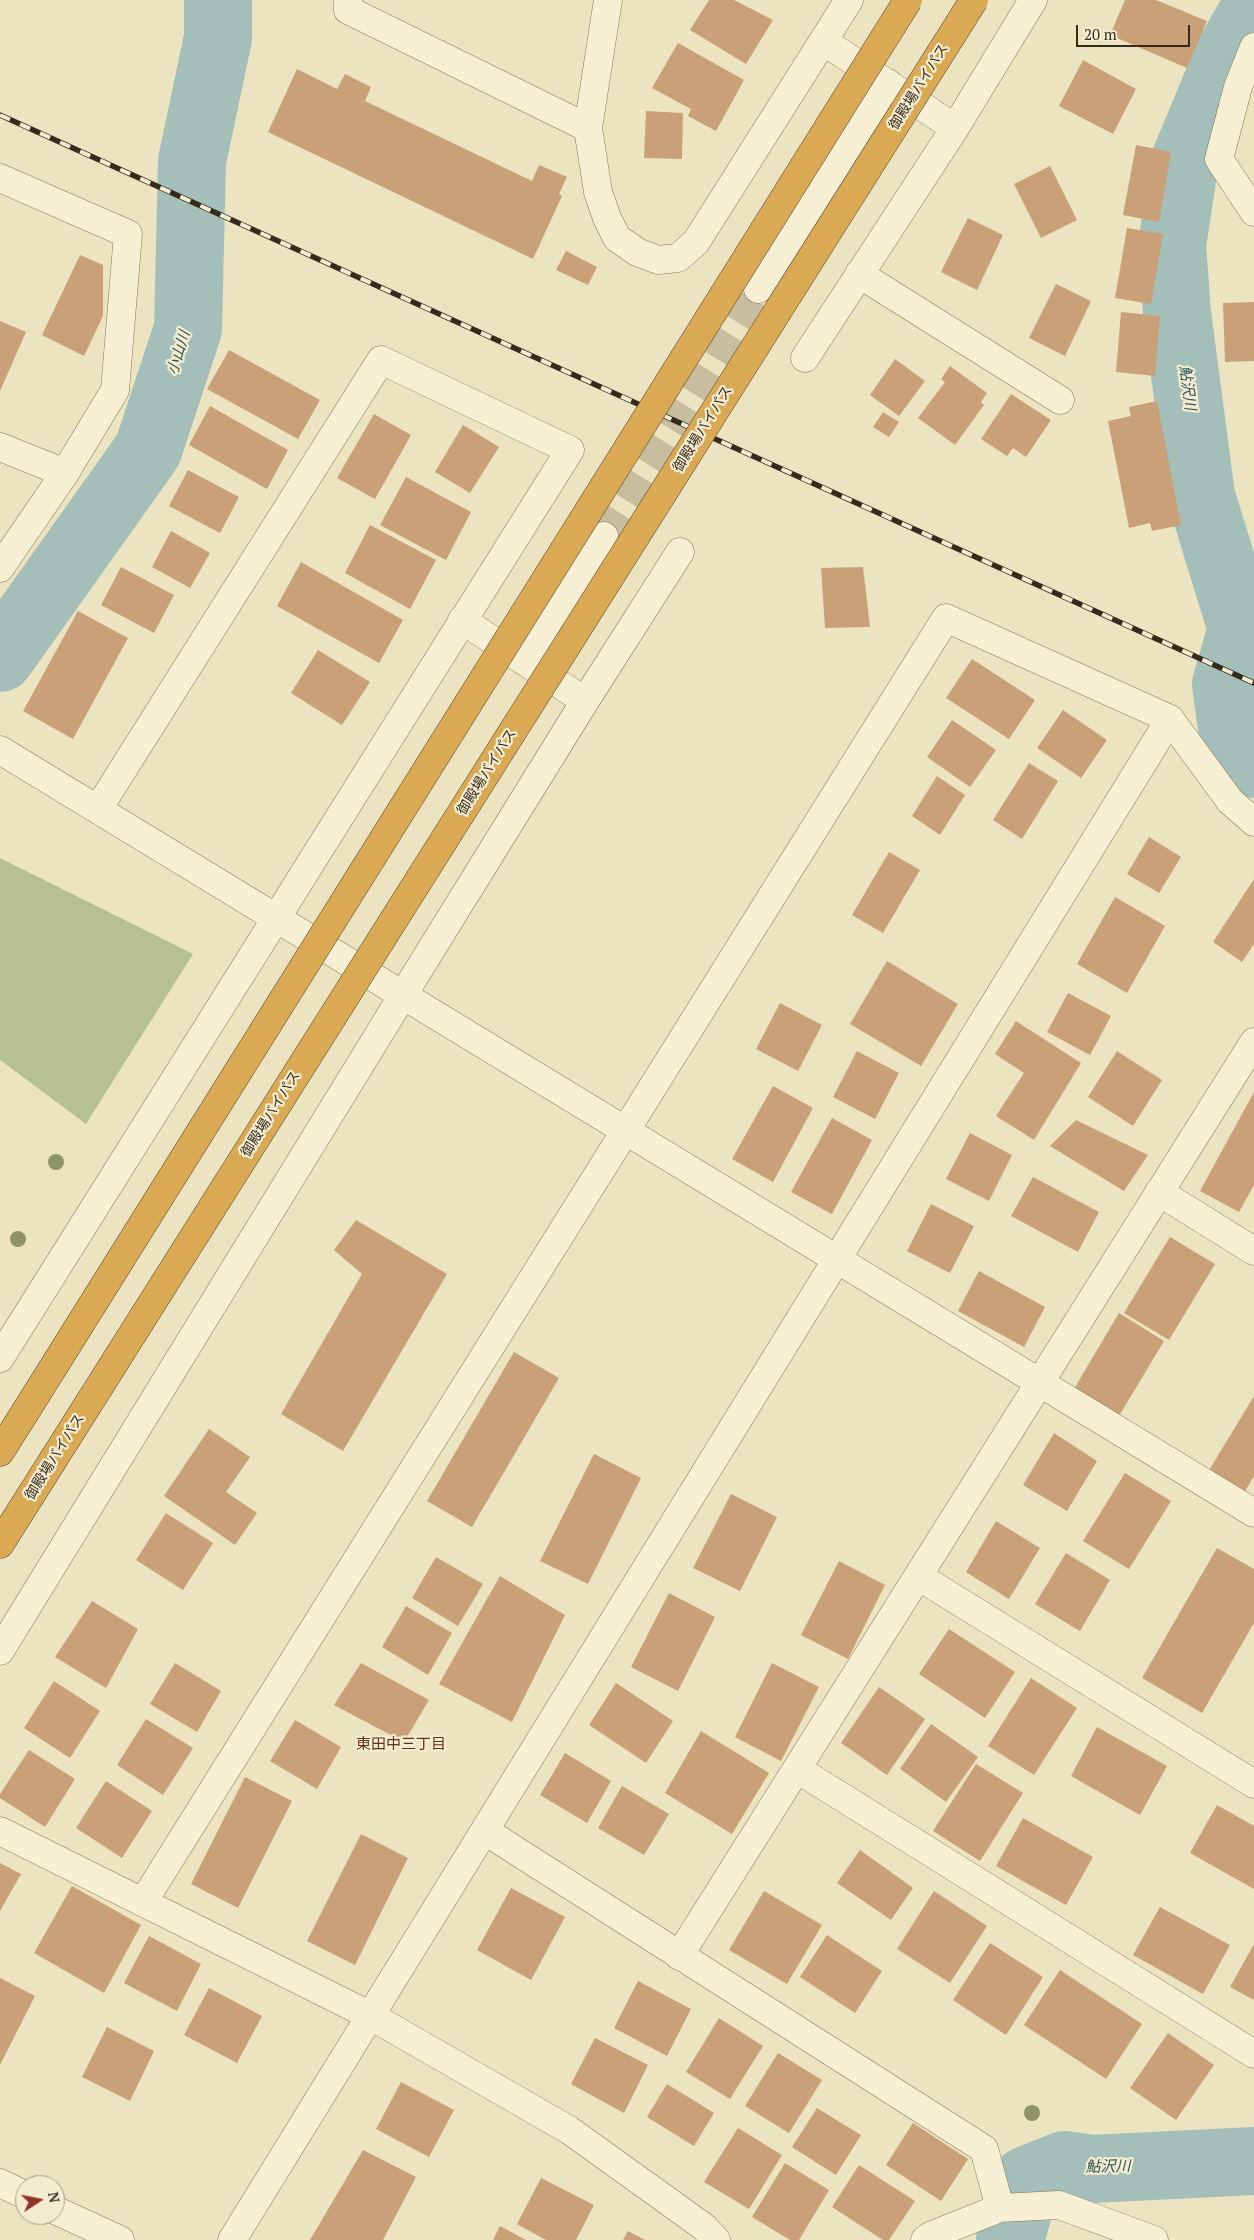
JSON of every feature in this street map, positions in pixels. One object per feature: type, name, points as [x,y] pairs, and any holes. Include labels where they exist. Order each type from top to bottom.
[{"type":"highway","points":[[0,1452],[908,0]]},
{"type":"highway","name":"御殿場バイパス","points":[[0,1544],[974,0]]},
{"type":"street","points":[[348,0],[348,10],[588,128]]},
{"type":"street","points":[[608,0],[588,128],[598,192],[606,218],[617,238],[638,252],[658,260],[678,258],[696,242],[849,0]]},
{"type":"street","points":[[805,358],[955,128],[1033,0]]},
{"type":"street","points":[[823,41],[955,128]]},
{"type":"street","points":[[1254,47],[1238,87],[1219,159],[1254,212]]},
{"type":"street","points":[[758,289],[888,84]]},
{"type":"street","points":[[0,178],[128,234],[115,390],[65,473],[0,568]]},
{"type":"street","points":[[859,274],[1060,400]]},
{"type":"street","points":[[0,1358],[570,450],[381,360],[98,809]]},
{"type":"street","points":[[0,446],[65,473]]},
{"type":"street","points":[[525,662],[604,536]]},
{"type":"street","points":[[0,1651],[403,995],[585,701],[680,552]]},
{"type":"street","points":[[143,1902],[946,618],[1170,719],[1230,801],[1254,822]]},
{"type":"street","points":[[462,620],[585,701]]},
{"type":"street","points":[[232,2240],[1170,719]]},
{"type":"street","points":[[0,750],[1254,1513]]},
{"type":"street","points":[[679,1956],[1254,1042]]},
{"type":"street","points":[[1159,1192],[1254,1251]]},
{"type":"street","points":[[918,1576],[1254,1784]]},
{"type":"street","points":[[796,1769],[1254,2054]]},
{"type":"street","points":[[0,1831],[371,2016],[569,2130],[704,2227],[716,2240]]},
{"type":"street","points":[[485,1831],[984,2149],[1000,2208]]},
{"type":"street","points":[[0,2183],[15,2190]]},
{"type":"street","points":[[925,2240],[930,2236],[1000,2208],[1060,2205],[1154,2240]]},
{"type":"street","points":[[69,2224],[120,2240]]},
{"type":"green space","points":[[0,858],[193,954],[86,1124],[0,1060]]},
{"type":"building","points":[[709,0],[734,0],[773,20],[746,64],[690,30]]},
{"type":"building","points":[[1125,0],[1156,0],[1207,21],[1187,68],[1110,35]]},
{"type":"building","points":[[678,43],[744,80],[716,131],[688,116],[691,109],[652,88]]},
{"type":"building","points":[[1083,60],[1136,89],[1113,134],[1059,106]]},
{"type":"building","points":[[297,69],[337,89],[345,74],[371,87],[365,101],[532,181],[539,165],[567,177],[559,194],[562,196],[533,259],[268,132]]},
{"type":"building","points":[[646,111],[683,113],[682,159],[644,158]]},
{"type":"building","points":[[1136,145],[1171,152],[1159,222],[1123,215]]},
{"type":"building","points":[[1050,166],[1077,220],[1041,238],[1014,184]]},
{"type":"building","points":[[968,218],[1003,235],[977,290],[941,272]]},
{"type":"building","points":[[1127,228],[1163,234],[1151,304],[1115,298]]},
{"type":"building","points":[[566,251],[597,267],[588,285],[556,270]]},
{"type":"building","points":[[80,255],[103,265],[103,316],[84,356],[42,335]]},
{"type":"building","points":[[1056,284],[1091,301],[1065,356],[1029,338]]},
{"type":"building","points":[[1254,302],[1254,361],[1225,362],[1223,303]]},
{"type":"building","points":[[1121,312],[1160,316],[1155,376],[1116,372]]},
{"type":"building","points":[[0,321],[26,332],[0,391]]},
{"type":"building","points":[[229,350],[320,400],[298,439],[207,389]]},
{"type":"building","points":[[895,359],[925,381],[899,416],[870,395]]},
{"type":"building","points":[[950,366],[987,393],[981,402],[984,405],[955,445],[918,418],[945,382],[941,379]]},
{"type":"building","points":[[1011,394],[1051,420],[1026,457],[1013,448],[1007,456],[981,439]]},
{"type":"building","points":[[1157,401],[1181,525],[1152,531],[1150,523],[1129,528],[1108,421],[1131,416],[1129,407]]},
{"type":"building","points":[[210,406],[288,450],[267,489],[189,445]]},
{"type":"building","points":[[883,412],[899,422],[889,437],[873,427]]},
{"type":"building","points":[[374,414],[411,435],[375,499],[337,478]]},
{"type":"building","points":[[463,425],[499,447],[470,493],[435,472]]},
{"type":"building","points":[[188,470],[239,497],[220,533],[169,506]]},
{"type":"building","points":[[406,477],[471,512],[446,560],[380,525]]},
{"type":"building","points":[[370,525],[436,560],[410,609],[345,573]]},
{"type":"building","points":[[171,531],[210,553],[190,588],[152,567]]},
{"type":"building","points":[[301,562],[403,620],[379,663],[277,606]]},
{"type":"building","points":[[121,567],[174,595],[154,633],[101,605]]},
{"type":"building","points":[[863,567],[870,627],[825,628],[821,568]]},
{"type":"building","points":[[78,611],[128,638],[73,739],[23,711]]},
{"type":"building","points":[[318,650],[370,682],[342,725],[291,693]]},
{"type":"building","points":[[972,659],[1035,700],[1009,739],[946,698]]},
{"type":"building","points":[[1063,710],[1107,740],[1081,778],[1037,748]]},
{"type":"building","points":[[952,720],[996,750],[970,787],[927,757]]},
{"type":"building","points":[[1029,763],[1058,781],[1022,839],[993,820]]},
{"type":"building","points":[[937,776],[965,795],[940,835],[912,816]]},
{"type":"building","points":[[1149,837],[1181,857],[1159,893],[1127,874]]},
{"type":"building","points":[[889,852],[920,870],[883,933],[852,915]]},
{"type":"building","points":[[1254,879],[1254,944],[1242,962],[1213,942]]},
{"type":"building","points":[[1115,897],[1165,926],[1127,993],[1077,964]]},
{"type":"building","points":[[887,961],[958,1004],[921,1066],[850,1024]]},
{"type":"building","points":[[1068,993],[1111,1016],[1090,1055],[1047,1032]]},
{"type":"building","points":[[780,1003],[822,1025],[798,1071],[756,1049]]},
{"type":"building","points":[[1016,1021],[1081,1063],[1034,1140],[996,1116],[1024,1073],[995,1054]]},
{"type":"building","points":[[857,1051],[899,1073],[875,1119],[833,1097]]},
{"type":"building","points":[[1117,1051],[1162,1080],[1133,1126],[1088,1097]]},
{"type":"building","points":[[773,1086],[813,1108],[773,1182],[732,1159]]},
{"type":"building","points":[[1254,1092],[1254,1185],[1239,1212],[1200,1191]]},
{"type":"building","points":[[832,1118],[872,1140],[832,1214],[791,1192]]},
{"type":"building","points":[[1076,1120],[1148,1155],[1124,1191],[1050,1146]]},
{"type":"building","points":[[970,1133],[1012,1155],[989,1201],[946,1179]]},
{"type":"building","points":[[1033,1177],[1099,1212],[1078,1252],[1011,1216]]},
{"type":"building","points":[[931,1204],[974,1226],[950,1273],[907,1251]]},
{"type":"building","points":[[356,1220],[447,1274],[343,1451],[281,1414],[362,1274],[334,1250]]},
{"type":"building","points":[[1170,1237],[1215,1264],[1169,1340],[1124,1313]]},
{"type":"building","points":[[979,1271],[1045,1307],[1024,1347],[958,1311]]},
{"type":"building","points":[[1119,1313],[1164,1341],[1119,1416],[1074,1389]]},
{"type":"building","points":[[514,1352],[559,1378],[472,1527],[427,1501]]},
{"type":"building","points":[[1254,1396],[1254,1476],[1244,1493],[1208,1472]]},
{"type":"building","points":[[209,1429],[250,1457],[226,1492],[257,1513],[235,1545],[164,1496]]},
{"type":"building","points":[[1054,1433],[1097,1461],[1067,1511],[1023,1485]]},
{"type":"building","points":[[594,1454],[641,1478],[588,1584],[540,1561]]},
{"type":"building","points":[[1125,1473],[1171,1501],[1129,1569],[1083,1541]]},
{"type":"building","points":[[731,1494],[777,1517],[740,1591],[693,1568]]},
{"type":"building","points":[[166,1513],[213,1543],[183,1590],[136,1560]]},
{"type":"building","points":[[996,1521],[1040,1548],[1009,1599],[966,1572]]},
{"type":"building","points":[[1217,1548],[1254,1569],[1254,1623],[1202,1713],[1142,1678]]},
{"type":"building","points":[[1066,1553],[1110,1580],[1080,1631],[1035,1604]]},
{"type":"building","points":[[436,1557],[483,1584],[458,1626],[412,1598]]},
{"type":"building","points":[[839,1561],[885,1585],[848,1659],[801,1635]]},
{"type":"building","points":[[500,1576],[565,1615],[512,1722],[439,1684]]},
{"type":"building","points":[[669,1593],[715,1617],[678,1691],[631,1667]]},
{"type":"building","points":[[92,1601],[138,1629],[106,1688],[55,1657]]},
{"type":"building","points":[[406,1606],[452,1633],[428,1675],[382,1647]]},
{"type":"building","points":[[949,1629],[1015,1672],[985,1718],[919,1674]]},
{"type":"building","points":[[175,1663],[221,1691],[197,1732],[150,1704]]},
{"type":"building","points":[[361,1663],[429,1700],[404,1742],[334,1705]]},
{"type":"building","points":[[772,1663],[819,1687],[781,1761],[735,1737]]},
{"type":"building","points":[[1031,1678],[1077,1708],[1034,1775],[988,1746]]},
{"type":"building","points":[[54,1681],[100,1711],[70,1758],[24,1728]]},
{"type":"building","points":[[616,1683],[673,1721],[646,1763],[589,1725]]},
{"type":"building","points":[[879,1687],[925,1719],[887,1775],[841,1743]]},
{"type":"building","points":[[146,1719],[193,1748],[163,1795],[117,1765]]},
{"type":"building","points":[[295,1720],[341,1747],[317,1789],[270,1761]]},
{"type":"building","points":[[931,1724],[978,1757],[946,1802],[900,1769]]},
{"type":"building","points":[[1097,1727],[1167,1766],[1140,1815],[1071,1776]]},
{"type":"building","points":[[701,1731],[769,1773],[732,1834],[665,1793]]},
{"type":"building","points":[[29,1750],[75,1779],[45,1827],[0,1798],[0,1794]]},
{"type":"building","points":[[565,1753],[611,1781],[587,1823],[540,1795]]},
{"type":"building","points":[[976,1764],[1023,1793],[980,1861],[933,1831]]},
{"type":"building","points":[[245,1777],[292,1801],[238,1908],[191,1884]]},
{"type":"building","points":[[106,1781],[152,1811],[122,1858],[76,1828]]},
{"type":"building","points":[[622,1786],[669,1814],[644,1855],[598,1828]]},
{"type":"building","points":[[1217,1805],[1254,1826],[1254,1889],[1190,1853]]},
{"type":"building","points":[[1023,1818],[1093,1857],[1066,1905],[996,1866]]},
{"type":"building","points":[[361,1834],[408,1858],[355,1965],[307,1941]]},
{"type":"building","points":[[860,1850],[913,1888],[891,1920],[837,1883]]},
{"type":"building","points":[[0,1863],[21,1874],[0,1911]]},
{"type":"building","points":[[72,1886],[141,1925],[104,1993],[34,1953]]},
{"type":"building","points":[[511,1888],[565,1917],[531,1980],[477,1950]]},
{"type":"building","points":[[764,1891],[822,1925],[787,1984],[729,1950]]},
{"type":"building","points":[[934,1891],[987,1926],[950,1983],[897,1949]]},
{"type":"building","points":[[1160,1907],[1230,1945],[1203,1994],[1133,1955]]},
{"type":"building","points":[[827,1935],[882,1971],[855,2013],[800,1977]]},
{"type":"building","points":[[149,1936],[201,1964],[177,2011],[124,1983]]},
{"type":"building","points":[[990,1943],[1043,1977],[1006,2035],[953,2000]]},
{"type":"building","points":[[1254,1944],[1254,2000],[1230,1987]]},
{"type":"building","points":[[1060,1970],[1142,2024],[1106,2079],[1024,2025]]},
{"type":"building","points":[[0,1978],[35,1996],[0,2065]]},
{"type":"building","points":[[638,1981],[691,2009],[667,2056],[614,2028]]},
{"type":"building","points":[[209,1988],[262,2016],[237,2063],[184,2035]]},
{"type":"building","points":[[719,2018],[763,2046],[730,2099],[686,2072]]},
{"type":"building","points":[[107,2027],[154,2051],[130,2101],[82,2077]]},
{"type":"building","points":[[1168,2033],[1214,2065],[1176,2120],[1130,2088]]},
{"type":"building","points":[[595,2038],[648,2065],[624,2113],[571,2084]]},
{"type":"building","points":[[778,2053],[822,2080],[789,2133],[745,2106]]},
{"type":"building","points":[[401,2082],[454,2110],[429,2157],[376,2129]]},
{"type":"building","points":[[667,2084],[714,2113],[694,2146],[647,2117]]},
{"type":"building","points":[[817,2108],[861,2135],[836,2175],[792,2147]]},
{"type":"building","points":[[913,2123],[968,2159],[941,2201],[886,2165]]},
{"type":"building","points":[[738,2128],[782,2155],[749,2209],[704,2182]]},
{"type":"building","points":[[363,2150],[416,2177],[383,2240],[310,2240]]},
{"type":"building","points":[[785,2163],[829,2190],[799,2240],[790,2240],[752,2217]]},
{"type":"building","points":[[859,2165],[915,2201],[889,2240],[883,2240],[832,2207]]},
{"type":"building","points":[[541,2178],[594,2205],[576,2240],[546,2240],[517,2224]]},
{"type":"building","points":[[500,2226],[526,2240],[493,2240]]},
{"type":"building","points":[[628,2231],[645,2240],[623,2240]]},
{"type":"waterway","name":"小山川","points":[[0,658],[148,450],[188,329],[192,161],[218,38],[218,0]]},
{"type":"waterway","name":"鮎沢川","points":[[1254,10],[1229,54],[1185,160],[1172,245],[1177,313],[1201,496],[1242,629],[1226,684],[1235,749],[1254,764]]},
{"type":"waterway","name":"鮎沢川","points":[[1010,2240],[1027,2180],[1064,2165],[1092,2169],[1254,2161]]},
{"type":"tunnel","points":[[604,536],[758,289]]},
{"type":"railway","points":[[0,115],[1254,683]]},
{"type":"district","name":"東田中三丁目","points":[[401,1745]]}]
